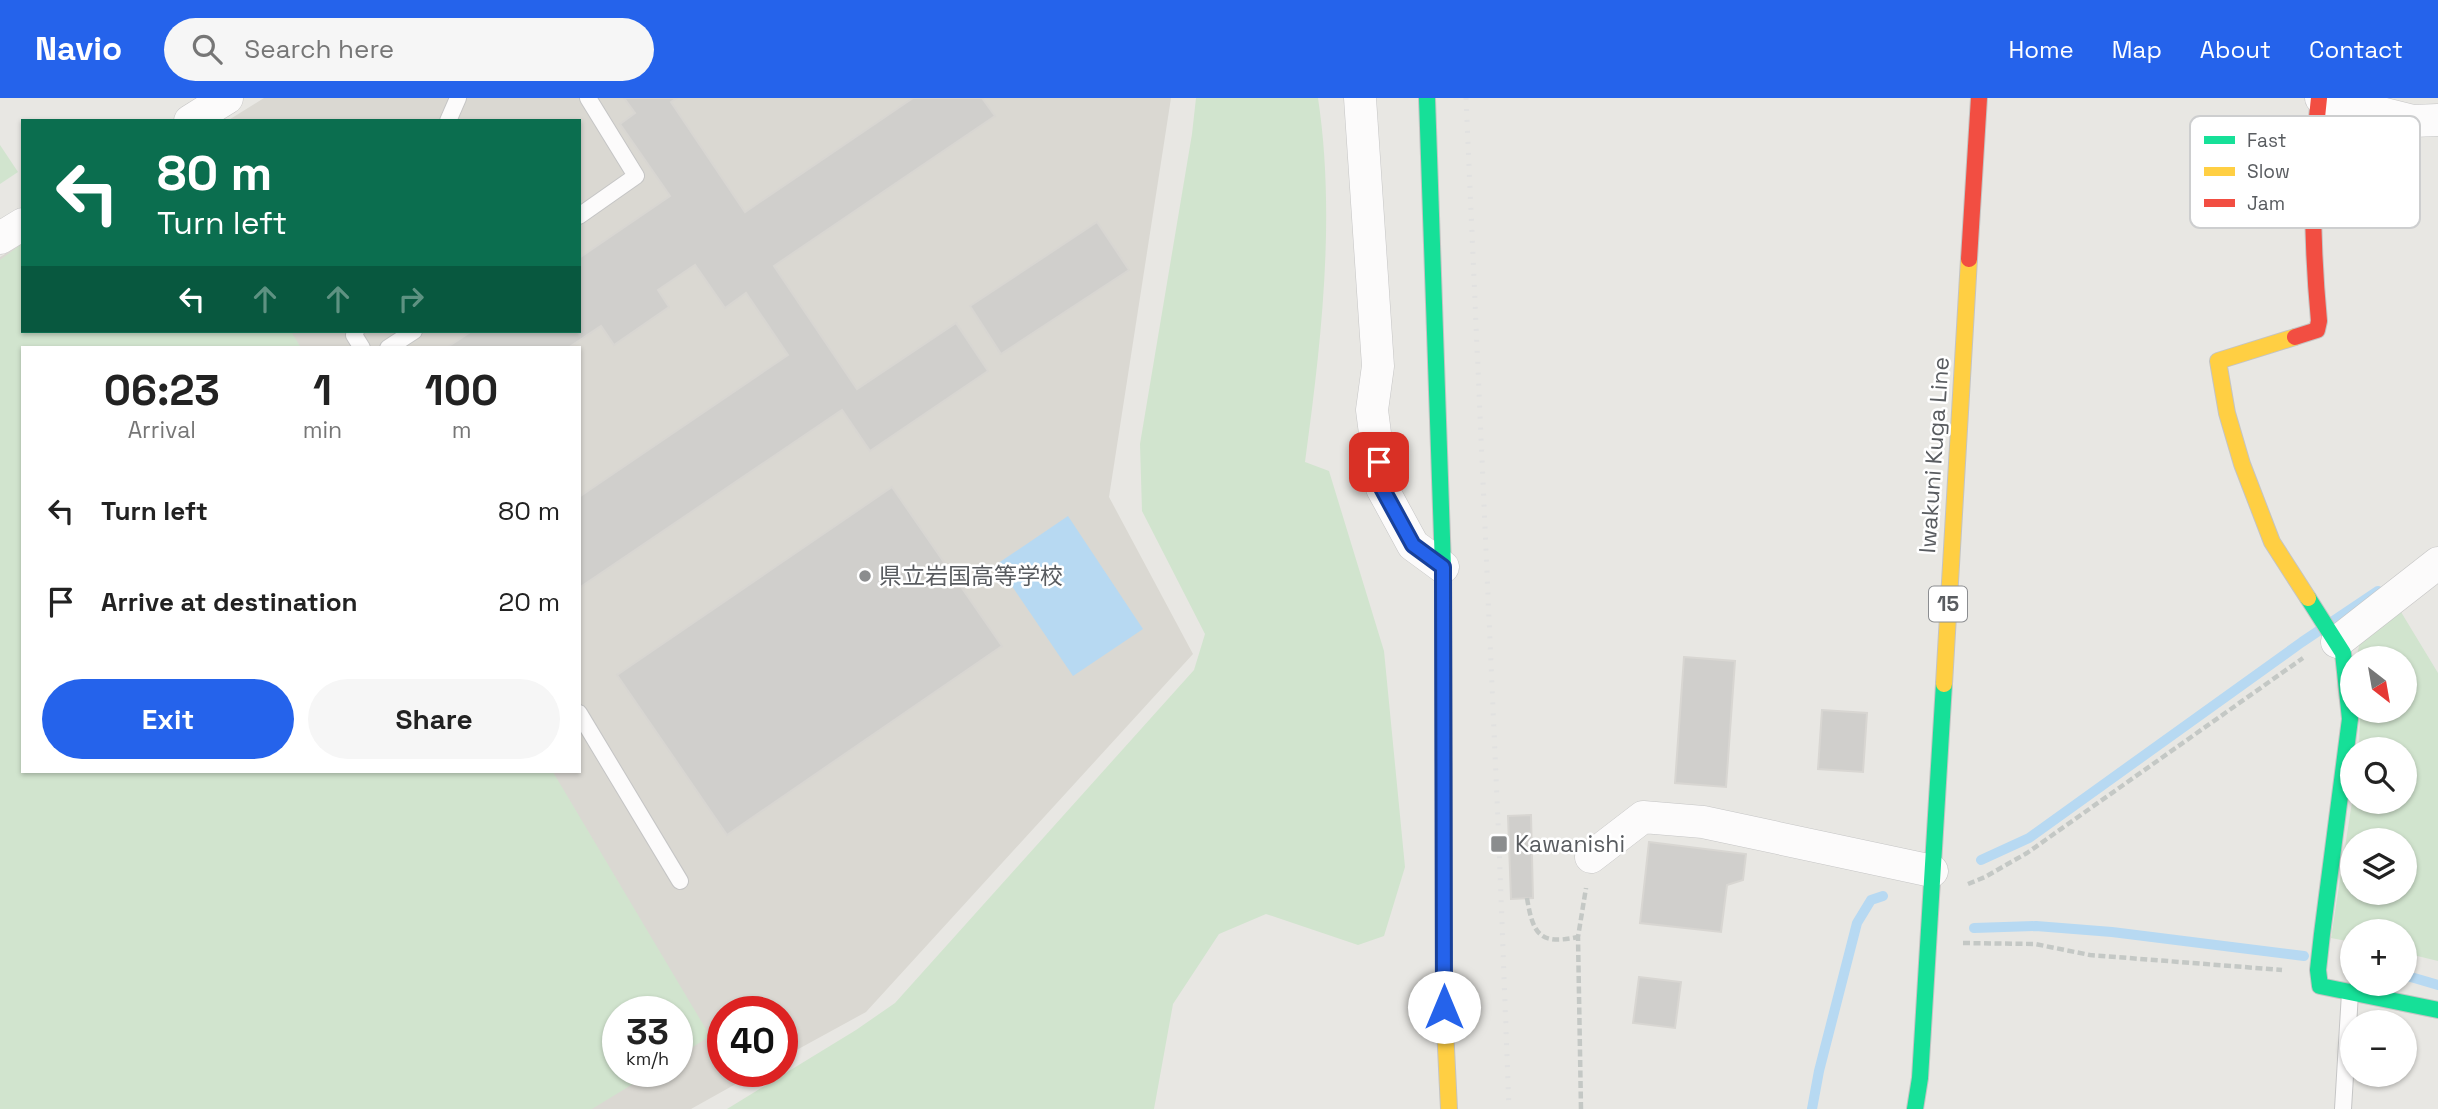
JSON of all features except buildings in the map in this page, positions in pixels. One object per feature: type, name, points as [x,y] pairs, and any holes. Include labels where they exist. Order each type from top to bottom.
[{"type":"street","points":[[193,119],[227,98]]},
{"type":"street","points":[[1360,98],[1378,366],[1373,410],[1382,488],[1413,545],[1443,567]]},
{"type":"street","points":[[1427,98],[1443,567],[1444,1007],[1449,1109]]},
{"type":"street","name":"Iwakuni Kuga Line","points":[[1915,1109],[1920,1078],[1979,98]]},
{"type":"street","points":[[2317,116],[2320,98],[2393,116]]},
{"type":"street","points":[[2420,121],[2438,120]]},
{"type":"street","points":[[0,238],[21,225]]},
{"type":"street","points":[[2314,228],[2319,321],[2317,330],[2218,361],[2227,413],[2242,464],[2272,542],[2343,653],[2350,719],[2318,970],[2320,986],[2340,991]]},
{"type":"street","points":[[2331,632],[2438,563]]},
{"type":"street","points":[[1591,856],[1643,817],[1703,822],[1931,871]]},
{"type":"street","points":[[2366,996],[2438,1010]]},
{"type":"lane","points":[[449,119],[458,98]]},
{"type":"lane","points":[[581,215],[636,176],[588,98]]},
{"type":"lane","points":[[391,346],[411,333]]},
{"type":"lane","points":[[581,716],[680,881]]},
{"type":"lane","points":[[2343,1109],[2350,996]]},
{"type":"path","points":[[1964,885],[1985,877],[2027,853],[2312,652],[2331,632]]},
{"type":"path","points":[[1581,1109],[1578,937],[1591,856]]},
{"type":"path","points":[[1527,898],[1532,923],[1538,932],[1557,942],[1578,937]]},
{"type":"path","points":[[1959,943],[2035,944],[2090,955],[2290,971],[2318,970]]},
{"type":"shaded area","name":"県立岩国高等学校","points":[[264,98],[1171,98],[1109,497],[1193,654],[866,1012],[798,1049],[798,996],[707,996],[707,1087],[730,1087],[691,1109],[0,1109],[0,257],[21,244],[21,333],[581,333],[581,119],[230,119]]},
{"type":"green space","points":[[1196,98],[1318,98],[1326,188],[1326,234],[1321,326],[1305,462],[1329,471],[1384,651],[1405,867],[1384,936],[1358,945],[1266,914],[1219,934],[1173,1004],[1154,1109],[727,1109],[763,1087],[798,1087],[798,1066],[895,1003],[1194,670],[1205,634],[1142,511],[1140,444]]},
{"type":"green space","points":[[0,145],[18,172],[0,184]]},
{"type":"green space","points":[[21,244],[21,333],[292,333],[300,346],[21,346],[21,773],[554,773],[686,996],[602,996],[602,1087],[628,1087],[592,1109],[0,1109],[0,260]]},
{"type":"green space","points":[[2401,612],[2438,673],[2438,961],[2417,956],[2417,919],[2340,919],[2340,940],[2331,938],[2340,880],[2340,905],[2417,905],[2417,828],[2348,828],[2350,814],[2417,814],[2417,737],[2359,737],[2360,723],[2417,723],[2417,646],[2359,646],[2362,633]]},
{"type":"green space","points":[[693,1007],[707,1031],[707,1038],[693,1047]]},
{"type":"water","points":[[1068,516],[1143,629],[1073,676],[997,564]]},
{"type":"waterway","points":[[1981,860],[2029,838],[2302,642],[2378,591]]},
{"type":"waterway","points":[[1812,1109],[1819,1071],[1857,923],[1871,900],[1883,896]]},
{"type":"waterway","points":[[1974,928],[2036,926],[2112,932],[2304,956]]},
{"type":"waterway","points":[[2417,979],[2438,985]]},
{"type":"railway","points":[[1466,98],[1509,1109]]},
{"type":"traffic: fast","points":[[1427,98],[1443,567],[1444,812]]},
{"type":"traffic: fast","points":[[2308,598],[2343,653],[2350,719],[2322,934],[2318,970],[2320,986],[2438,1010]]},
{"type":"traffic: fast","points":[[1915,1109],[1920,1078],[1944,684]]},
{"type":"traffic: slow","points":[[1944,684],[1969,259]]},
{"type":"traffic: slow","points":[[2295,337],[2218,361],[2227,413],[2242,464],[2272,542],[2308,598]]},
{"type":"traffic: slow","points":[[1444,812],[1444,1007],[1449,1109]]},
{"type":"traffic: jam","points":[[1969,259],[1979,98]]},
{"type":"traffic: jam","points":[[2317,116],[2319,98]]},
{"type":"traffic: jam","points":[[2295,337],[2317,330],[2319,321],[2314,228]]},
{"type":"place","name":"県立岩国高等学校","points":[[865,576]]},
{"type":"place","name":"Kawanishi","points":[[1499,844]]},
{"type":"route","points":[[1379,462],[1382,488],[1413,545],[1443,567],[1444,1007]]}]
